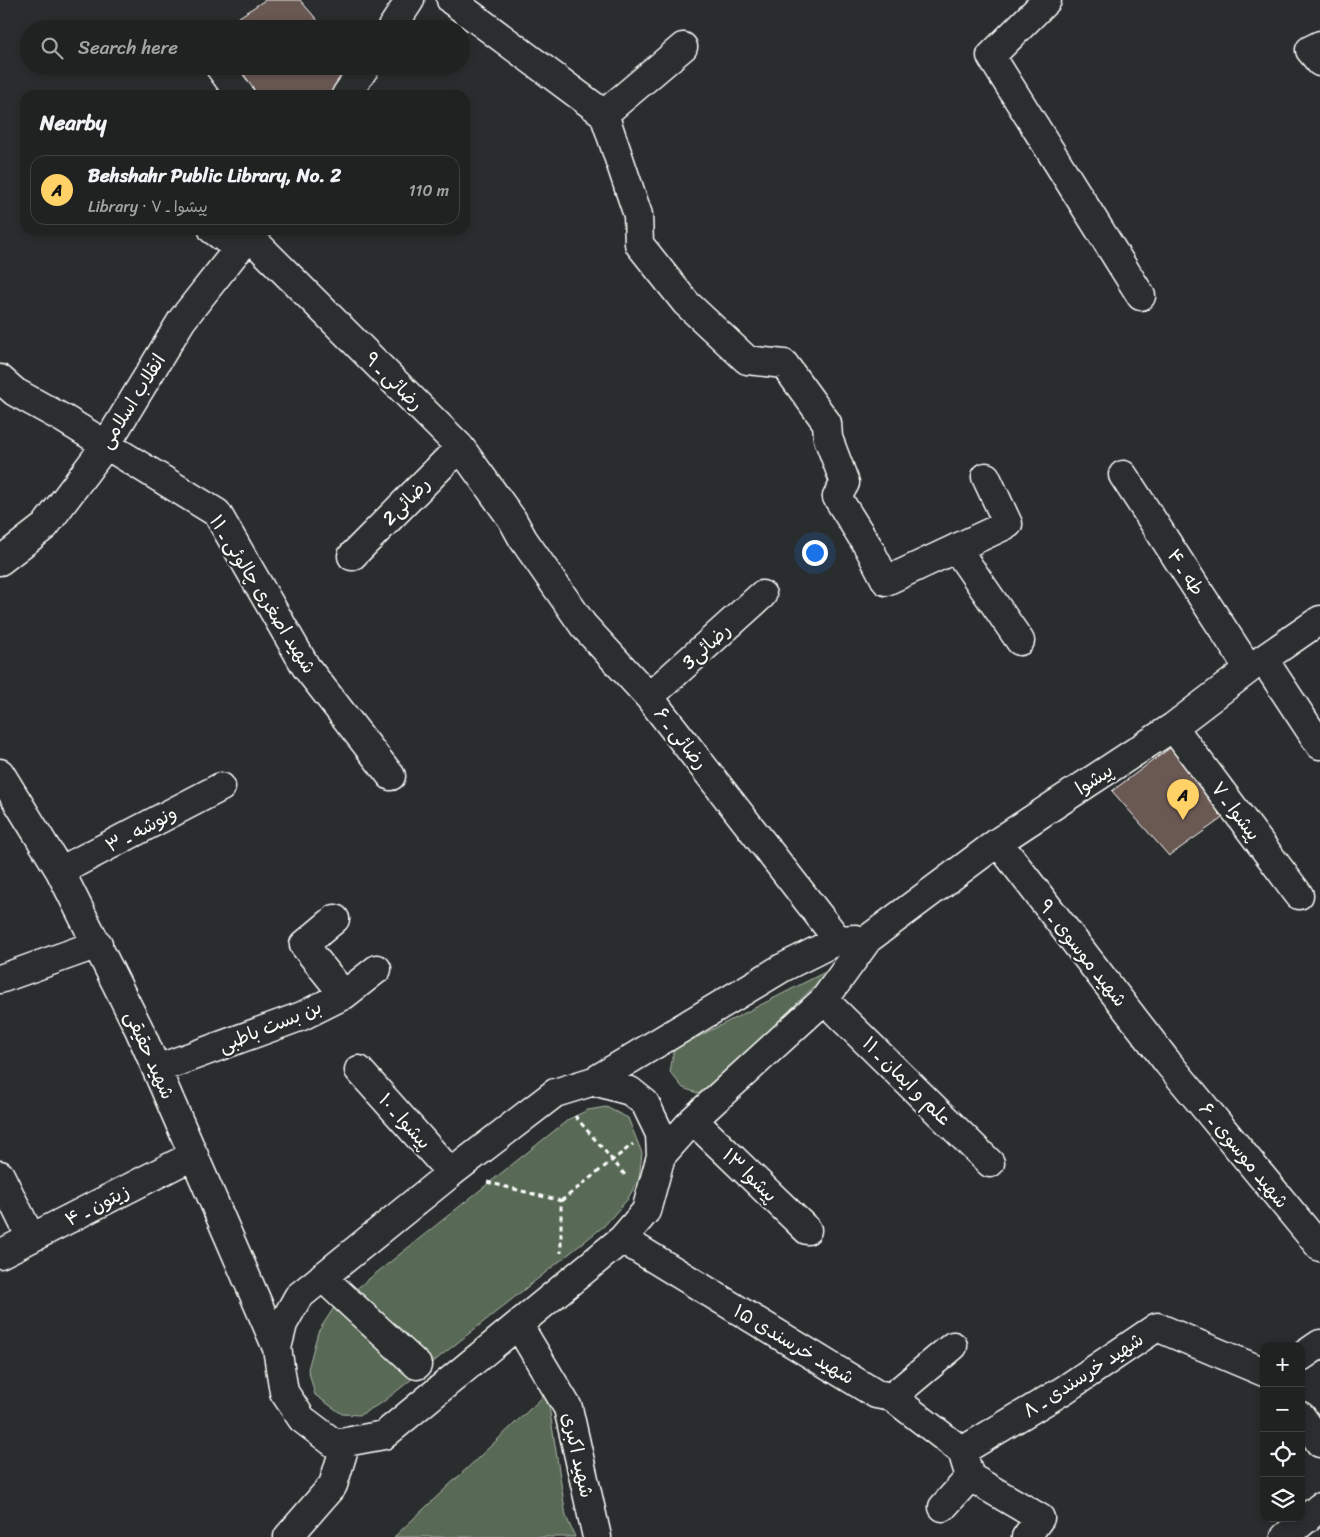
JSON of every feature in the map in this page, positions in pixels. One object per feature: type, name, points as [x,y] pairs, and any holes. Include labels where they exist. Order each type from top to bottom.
[{"type":"street","points":[[397,20],[410,0]]},
{"type":"street","points":[[452,0],[604,114],[638,215],[639,244],[686,303],[747,360],[784,364],[827,423],[828,438],[845,483],[837,497],[869,548],[886,581],[1008,524],[986,477]]},
{"type":"street","points":[[1048,0],[991,56],[1141,296]]},
{"type":"street","points":[[1320,45],[1310,50],[1320,62]]},
{"type":"street","points":[[604,114],[683,47]]},
{"type":"street","points":[[226,75],[236,90]]},
{"type":"street","points":[[349,90],[360,75]]},
{"type":"street","name":"رضائی ـ ۹","points":[[234,235],[247,238],[460,447],[512,519],[522,539]]},
{"type":"street","name":"انقلاب اسلامی","points":[[0,561],[45,526],[106,445],[182,320],[247,238]]},
{"type":"street","name":"شهید اصغری چالوئی ـ ۱۱","points":[[0,379],[15,392],[106,445],[217,514],[306,666],[392,776]]},
{"type":"street","name":"رضائی2","points":[[352,556],[460,447]]},
{"type":"street","name":"طه ـ ۴","points":[[1123,474],[1257,665],[1320,745]]},
{"type":"street","name":"رضائی ـ ۶","points":[[522,539],[583,625],[649,697],[838,940]]},
{"type":"street","points":[[956,548],[1020,640]]},
{"type":"street","name":"رضائی3","points":[[649,697],[762,594]]},
{"type":"street","name":"پیشوا","points":[[661,1156],[693,1120],[824,1000],[868,939],[998,842],[1173,726],[1320,620]]},
{"type":"street","name":"پیشوا ـ ۷","points":[[1173,726],[1299,895]]},
{"type":"street","name":"شهید حقیقی","points":[[0,773],[60,871],[98,944],[157,1069],[277,1348]]},
{"type":"street","name":"ونوشه ـ ۳","points":[[60,871],[221,787]]},
{"type":"street","name":"شهید موسوی ـ ۹","points":[[998,842],[1168,1063]]},
{"type":"street","points":[[335,919],[304,945],[344,995]]},
{"type":"street","points":[[594,1081],[630,1090],[645,1103],[660,1134],[661,1156],[646,1212],[622,1239],[384,1436],[335,1444],[302,1419],[284,1392],[277,1348],[283,1324],[298,1297],[451,1173],[555,1093],[594,1081],[782,968],[838,940],[868,939]]},
{"type":"street","points":[[0,978],[98,944]]},
{"type":"street","name":"بن بست باطبی","points":[[157,1069],[302,1016],[344,995],[377,969]]},
{"type":"street","name":"علم و ایمان ـ ۱۱","points":[[824,1000],[990,1163]]},
{"type":"street","name":"شهید موسوی ـ ۶","points":[[1168,1063],[1320,1247]]},
{"type":"street","name":"پیشوا ـ ۱۰","points":[[359,1070],[451,1173]]},
{"type":"street","name":"پیشوا ۱۳","points":[[693,1120],[807,1230]]},
{"type":"street","name":"زیتون ـ ۴","points":[[0,1254],[194,1155]]},
{"type":"street","points":[[0,1175],[31,1238]]},
{"type":"street","name":"شهید خرسندی ۱۵","points":[[622,1239],[876,1394],[892,1397],[962,1451]]},
{"type":"street","points":[[322,1277],[417,1366]]},
{"type":"street","name":"شهید اکبری","points":[[519,1326],[568,1408],[597,1537]]},
{"type":"street","name":"شهید خرسندی ـ ۸","points":[[962,1451],[1064,1390],[1157,1327],[1260,1370]]},
{"type":"street","points":[[1305,1354],[1320,1344]]},
{"type":"street","points":[[892,1397],[953,1346]]},
{"type":"street","points":[[1305,1422],[1320,1443]]},
{"type":"street","points":[[288,1537],[333,1485],[346,1442]]},
{"type":"street","points":[[962,1451],[970,1477],[1033,1528]]},
{"type":"street","points":[[943,1507],[970,1477]]},
{"type":"street","points":[[1285,1537],[1320,1507]]},
{"type":"path","points":[[555,1093],[614,1161],[648,1204]]},
{"type":"path","points":[[561,1201],[614,1161],[656,1124]]},
{"type":"path","points":[[451,1173],[561,1201]]},
{"type":"path","points":[[560,1291],[561,1201]]},
{"type":"green space","points":[[833,968],[703,1095],[683,1088],[670,1072],[674,1049]]},
{"type":"green space","points":[[606,1107],[628,1118],[642,1153],[639,1179],[627,1200],[604,1226],[383,1402],[360,1415],[342,1414],[315,1395],[308,1369],[318,1332],[335,1306],[569,1119],[588,1110]]},
{"type":"green space","points":[[547,1393],[566,1516],[575,1537],[394,1537]]},
{"type":"building","points":[[265,0],[300,0],[317,20],[235,20]]},
{"type":"building","points":[[224,75],[354,75],[348,90],[234,90]]},
{"type":"building","points":[[1182,739],[1235,809],[1169,856],[1112,791]]},
{"type":"place","name":"Behshahr Public Library, No. 2","points":[[1183,820]]}]
